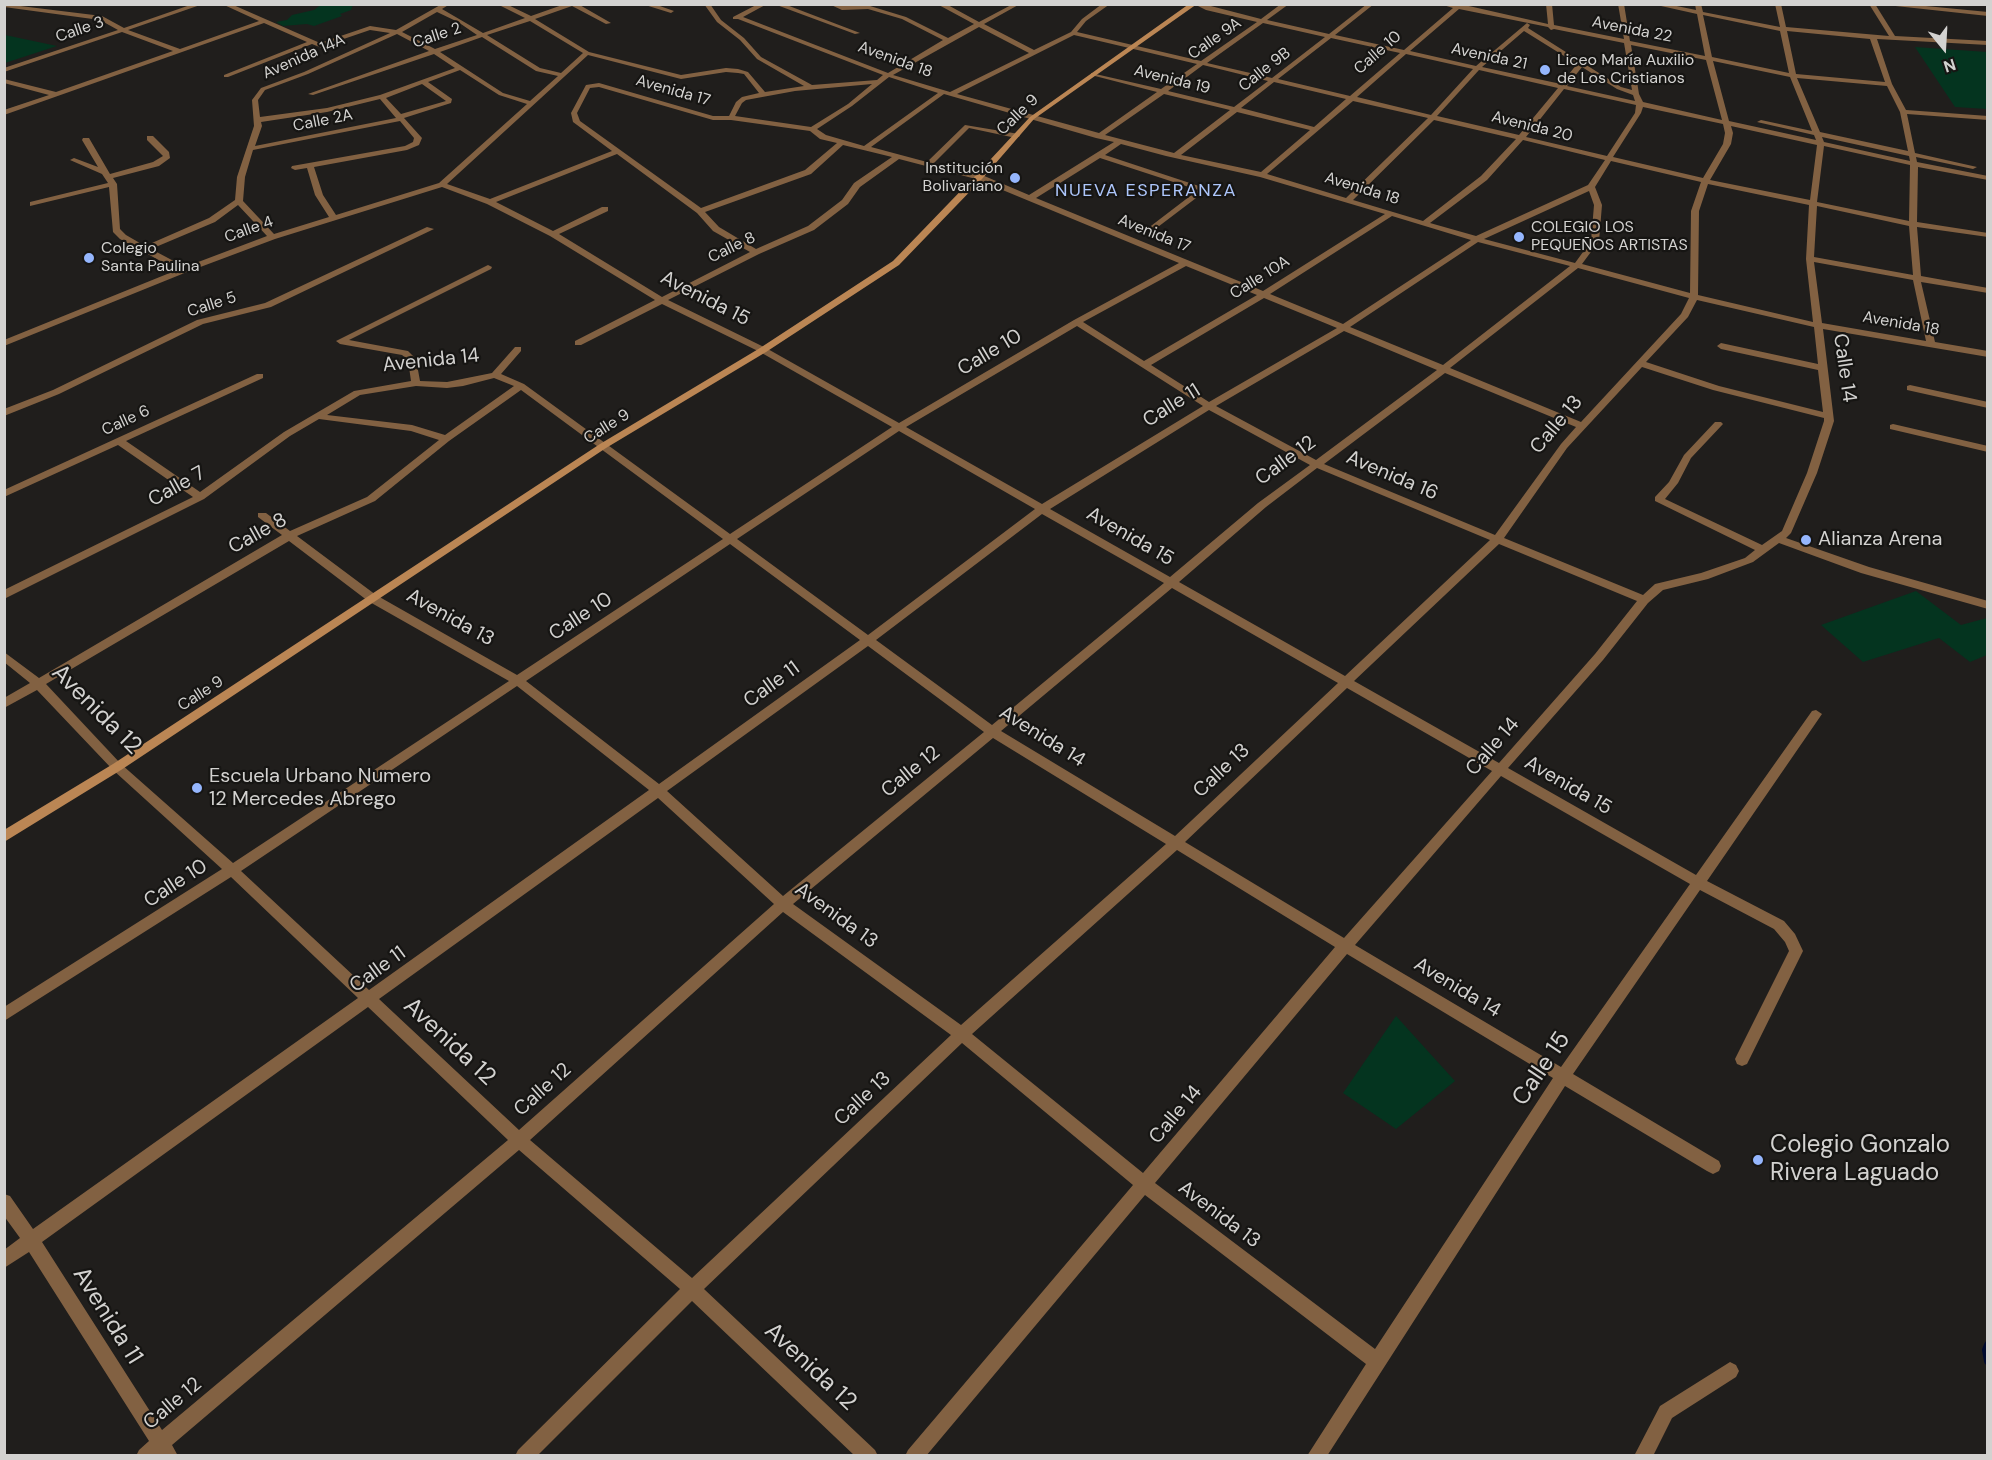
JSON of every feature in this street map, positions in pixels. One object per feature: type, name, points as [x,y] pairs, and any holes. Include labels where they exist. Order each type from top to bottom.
[{"type":"street","points":[[24,6],[33,4]]},
{"type":"street","name":"Calle 3","points":[[4,70],[200,4]]},
{"type":"street","points":[[225,4],[310,43],[345,54]]},
{"type":"street","name":"Avenida 14A","points":[[239,201],[241,177],[258,126],[255,100],[263,89],[313,70],[397,32],[447,4]]},
{"type":"street","points":[[500,4],[531,18],[587,53],[681,76],[726,70],[738,71],[746,73],[764,94]]},
{"type":"street","points":[[572,4],[608,23]]},
{"type":"street","name":"Calle 2","points":[[311,94],[572,4]]},
{"type":"street","points":[[645,4],[670,11]]},
{"type":"street","points":[[707,4],[719,21],[759,58],[812,88]]},
{"type":"street","points":[[719,21],[738,17],[764,4]]},
{"type":"street","points":[[777,4],[857,33]]},
{"type":"street","points":[[831,4],[846,8],[868,7],[904,18],[948,40]]},
{"type":"street","points":[[940,4],[1032,52]]},
{"type":"street","points":[[951,94],[1073,33],[1084,20],[1107,4]]},
{"type":"street","name":"Avenida 21","points":[[1196,4],[1208,9],[1268,19],[1638,98],[1725,118],[1821,144],[1988,178]]},
{"type":"street","name":"Calle 9","points":[[4,837],[117,767],[603,447],[763,350],[896,262],[979,177],[1032,118],[1196,4]]},
{"type":"street","name":"Avenida 21","points":[[1215,4],[1268,19]]},
{"type":"street","name":"Calle 9A","points":[[1099,136],[1268,19],[1286,4]]},
{"type":"street","name":"Calle 9B","points":[[1175,156],[1371,4]]},
{"type":"street","name":"Avenida 22","points":[[1443,4],[1459,6],[1526,26],[1551,28],[1793,76],[1889,84]]},
{"type":"street","points":[[1487,4],[1499,17]]},
{"type":"street","points":[[1549,4],[1551,28]]},
{"type":"street","points":[[1592,187],[1611,160],[1638,113],[1638,98],[1621,4]]},
{"type":"street","points":[[1655,4],[1699,9],[1782,29],[1873,37],[1988,43]]},
{"type":"street","points":[[1778,4],[1793,76],[1821,144]]},
{"type":"street","points":[[1872,4],[1893,38]]},
{"type":"street","points":[[1880,4],[1988,12]]},
{"type":"street","points":[[1984,4],[1988,12]]},
{"type":"street","points":[[4,5],[102,18],[132,34],[180,51]]},
{"type":"street","points":[[812,129],[850,105],[888,75],[948,40],[1017,5]]},
{"type":"street","points":[[4,10],[13,6]]},
{"type":"street","name":"Calle 10","points":[[1262,175],[1459,6]]},
{"type":"street","points":[[837,12],[846,8]]},
{"type":"street","points":[[436,9],[484,35],[537,70],[561,75]]},
{"type":"street","points":[[1694,297],[1695,211],[1705,181],[1727,144],[1729,134],[1709,60],[1699,9]]},
{"type":"street","points":[[820,19],[829,16]]},
{"type":"street","name":"Avenida 18","points":[[738,17],[888,75],[1032,118],[1175,156],[1262,175],[1478,239],[1694,297],[1816,325],[1931,344],[1987,356]]},
{"type":"street","points":[[4,113],[264,21]]},
{"type":"street","points":[[1348,200],[1432,118],[1480,65],[1526,26],[1581,64],[1638,98]]},
{"type":"street","points":[[320,45],[370,28],[397,32],[434,51],[501,94],[530,103]]},
{"type":"street","name":"Avenida 20","points":[[1073,33],[1205,62],[1350,99],[1611,160],[1813,205],[1913,224],[1988,235]]},
{"type":"street","points":[[1873,37],[1889,84],[1903,112],[1910,154],[1914,164],[1913,224],[1917,280],[1931,344]]},
{"type":"street","points":[[226,76],[310,43]]},
{"type":"street","points":[[442,185],[587,53]]},
{"type":"street","points":[[1425,223],[1484,178],[1567,84],[1581,64]]},
{"type":"street","name":"Calle 2","points":[[257,120],[327,110],[382,97],[460,68]]},
{"type":"street","name":"Avenida 19","points":[[1093,74],[1315,129]]},
{"type":"street","points":[[4,81],[54,94]]},
{"type":"street","name":"Calle 2A","points":[[250,149],[400,118],[446,104],[450,100],[422,81]]},
{"type":"street","points":[[731,118],[739,102],[744,98],[812,88],[878,82]]},
{"type":"street","name":"Avenida 17","points":[[616,152],[577,122],[574,113],[588,86],[599,85],[713,118],[731,118],[812,129],[823,136],[842,142],[979,177],[1582,426]]},
{"type":"street","points":[[867,147],[943,92]]},
{"type":"street","points":[[295,168],[407,148],[416,143],[418,138],[382,97]]},
{"type":"street","points":[[1903,112],[1986,120]]},
{"type":"street","name":"Avenida 21","points":[[1725,118],[1816,134],[1988,171]]},
{"type":"street","points":[[929,164],[967,126],[1016,136]]},
{"type":"street","points":[[74,160],[106,174],[156,164],[167,156],[150,138]]},
{"type":"street","points":[[86,140],[113,184],[116,230],[144,249],[184,270]]},
{"type":"street","points":[[1029,198],[1120,141]]},
{"type":"street","points":[[700,211],[808,172],[842,142]]},
{"type":"street","name":"Calle 14","points":[[914,1455],[1346,946],[1599,657],[1644,600],[1659,587],[1704,576],[1749,560],[1786,533],[1812,473],[1829,421],[1810,259],[1813,205],[1821,144]]},
{"type":"street","points":[[490,202],[616,152],[700,211],[716,229],[756,252]]},
{"type":"street","points":[[1099,155],[1204,189],[1146,234]]},
{"type":"street","name":"Calle 8","points":[[578,343],[756,252],[811,228],[845,202],[857,185],[897,157]]},
{"type":"street","points":[[310,166],[320,195],[333,217]]},
{"type":"street","points":[[33,204],[113,184]]},
{"type":"street","name":"Avenida 15","points":[[442,185],[490,202],[553,234],[661,300],[763,350],[1699,883],[1779,925],[1790,938],[1796,951],[1742,1059]]},
{"type":"street","name":"Calle 4","points":[[4,343],[272,237],[442,185]]},
{"type":"street","points":[[851,211],[857,185]]},
{"type":"street","name":"Calle 11","points":[[4,1260],[867,641],[1042,509],[1209,406],[1343,328],[1478,239],[1592,187]]},
{"type":"street","name":"Calle 12","points":[[145,1455],[164,1449],[519,1140],[783,904],[993,732],[1262,505],[1444,369],[1578,264],[1595,241],[1598,205],[1592,187]]},
{"type":"street","points":[[144,249],[212,220],[239,201],[272,237]]},
{"type":"street","points":[[553,234],[605,209]]},
{"type":"street","name":"Calle 10A","points":[[1144,365],[1263,295],[1390,214]]},
{"type":"street","name":"Calle 5","points":[[4,413],[56,392],[200,322],[268,305],[430,229]]},
{"type":"street","points":[[1810,259],[1988,291]]},
{"type":"street","name":"Calle 10","points":[[4,1015],[232,870],[899,428],[1077,322],[1185,262]]},
{"type":"street","points":[[416,383],[412,359],[405,353],[340,341],[488,267]]},
{"type":"street","name":"Calle 13","points":[[525,1455],[692,1289],[962,1034],[1175,844],[1497,540],[1564,446],[1685,315],[1694,297]]},
{"type":"street","name":"Avenida 16","points":[[1077,322],[1209,406],[1318,465],[1644,600]]},
{"type":"street","points":[[1721,346],[1823,369]]},
{"type":"street","points":[[495,375],[518,349]]},
{"type":"street","points":[[1640,363],[1716,388],[1829,416]]},
{"type":"street","name":"Avenida 14","points":[[357,393],[416,383],[447,385],[495,375],[521,386],[993,732],[1175,844],[1713,1166]]},
{"type":"street","name":"Calle 6","points":[[4,494],[260,376]]},
{"type":"street","name":"Calle 8","points":[[4,704],[290,536],[371,499],[446,439],[521,386]]},
{"type":"street","points":[[1910,387],[1988,405]]},
{"type":"street","name":"Calle 7","points":[[4,595],[200,497],[286,434],[357,393]]},
{"type":"street","points":[[315,416],[412,428],[446,439]]},
{"type":"street","points":[[1718,424],[1687,457],[1673,483],[1660,497],[1660,501],[1763,550]]},
{"type":"street","points":[[1893,427],[1988,449]]},
{"type":"street","points":[[118,441],[200,497]]},
{"type":"street","name":"Avenida 13","points":[[262,515],[372,598],[517,681],[659,791],[783,904],[962,1034],[1145,1185],[1378,1362]]},
{"type":"street","points":[[1778,539],[1865,570],[1988,605]]},
{"type":"street","name":"Avenida 12","points":[[4,656],[38,683],[117,767],[232,870],[519,1140],[692,1289],[869,1455]]},
{"type":"street","name":"Calle 15","points":[[1316,1455],[1563,1075],[1816,714]]},
{"type":"street","name":"Avenida 11","points":[[4,1202],[32,1241],[164,1449]]},
{"type":"street","points":[[1643,1455],[1666,1412],[1730,1371]]},
{"type":"green space","points":[[322,4],[353,5],[351,10],[340,14],[342,16],[314,26],[307,24],[283,26],[276,22],[287,20],[292,15],[314,10]]},
{"type":"green space","points":[[5,35],[57,46],[5,63]]},
{"type":"green space","points":[[1915,47],[1987,52],[1987,109],[1955,107]]},
{"type":"green space","points":[[1916,591],[1961,625],[1987,618],[1987,655],[1970,662],[1939,638],[1863,662],[1821,625]]},
{"type":"green space","points":[[1396,1016],[1455,1081],[1396,1129],[1343,1093]]},
{"type":"waterway","points":[[1988,1345],[1986,1350],[1988,1361]]},
{"type":"place","name":"Liceo María Auxilio de Los Cristianos","points":[[1545,70]]},
{"type":"place","name":"Institución Bolivariano","points":[[1015,178]]},
{"type":"place","name":"COLEGIO LOS PEQUEÑOS ARTISTAS","points":[[1519,237]]},
{"type":"place","name":"Colegio Santa Paulina","points":[[89,258]]},
{"type":"place","name":"Alianza Arena","points":[[1806,540]]},
{"type":"place","name":"Escuela Urbano Numero 12 Mercedes Abrego","points":[[197,788]]},
{"type":"place","name":"Colegio Gonzalo Rivera Laguado","points":[[1758,1160]]},
{"type":"district","name":"NUEVA ESPERANZA","points":[[1146,191]]}]
